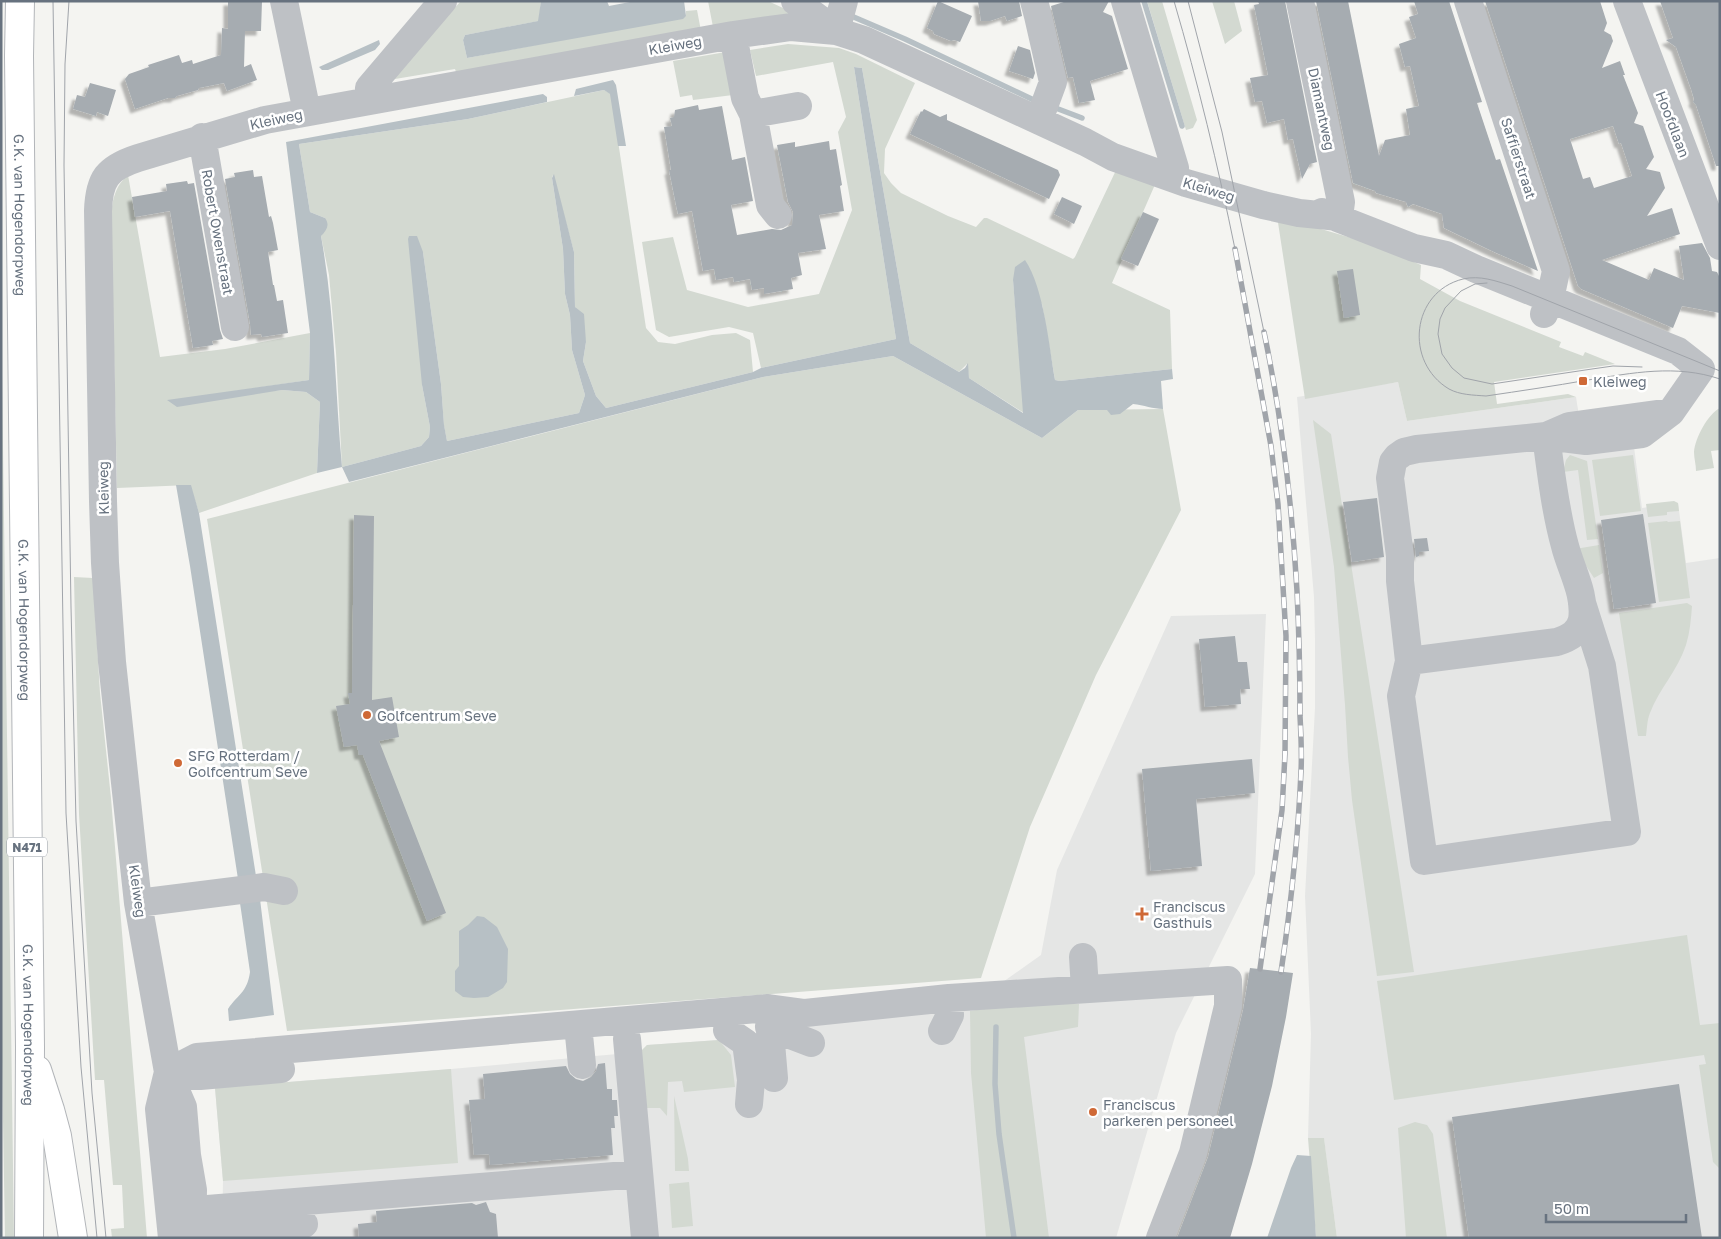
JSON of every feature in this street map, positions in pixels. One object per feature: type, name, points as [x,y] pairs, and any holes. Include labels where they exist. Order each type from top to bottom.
[{"type":"main road","name":"G.K. van Hogendorpweg","points":[[20,1],[19,56],[30,1047],[29,1238]]},
{"type":"main road","points":[[30,1047],[57,1136],[73,1238]]},
{"type":"street","points":[[284,1],[307,112]]},
{"type":"street","points":[[368,101],[367,94],[369,88],[443,1]]},
{"type":"street","name":"Kleiweg","points":[[795,1],[836,30],[882,48],[1039,120],[1113,157],[1186,183],[1263,205],[1299,213],[1339,217]]},
{"type":"street","points":[[836,30],[844,1]]},
{"type":"street","points":[[1034,1],[1053,82],[1039,120]]},
{"type":"street","points":[[1124,1],[1175,168]]},
{"type":"street","name":"Diamantweg","points":[[1300,1],[1341,202],[1339,217]]},
{"type":"street","name":"Saffierstraat","points":[[1468,1],[1556,271],[1547,306]]},
{"type":"street","name":"Hoofdlaan","points":[[1627,1],[1720,246]]},
{"type":"street","name":"Kleiweg","points":[[182,1228],[194,1190],[183,1107],[168,1072],[138,903],[112,662],[105,562],[98,197],[101,185],[106,176],[122,163],[265,120],[733,35],[791,27],[836,30]]},
{"type":"street","points":[[733,35],[745,98],[753,114],[770,205],[778,215]]},
{"type":"street","points":[[753,114],[798,106]]},
{"type":"street","name":"Robert Owenstraat","points":[[202,138],[235,327]]},
{"type":"street","name":"Kleiweg","points":[[1085,142],[1272,195],[1339,217],[1414,248],[1446,255],[1547,306],[1678,351],[1710,372]]},
{"type":"street","points":[[1546,436],[1552,482],[1565,546],[1602,666],[1627,832],[1424,860],[1401,696],[1409,661],[1400,581],[1400,556],[1391,484],[1393,462],[1404,452],[1417,449],[1546,436],[1569,426],[1671,412],[1710,372]]},
{"type":"street","points":[[1409,661],[1558,642],[1569,638],[1576,631],[1581,622],[1582,604]]},
{"type":"street","points":[[138,903],[264,887],[284,891]]},
{"type":"street","points":[[1083,957],[1085,989]]},
{"type":"street","points":[[580,1044],[805,1012],[942,998],[1228,980],[1228,1006],[1193,1153],[1160,1238]]},
{"type":"street","points":[[942,998],[937,1016],[942,1031]]},
{"type":"street","points":[[168,1072],[200,1076],[627,1039],[731,1033],[769,1018]]},
{"type":"street","points":[[769,1018],[811,1043]]},
{"type":"street","points":[[769,1018],[774,1078]]},
{"type":"street","points":[[731,1033],[746,1043],[751,1080],[749,1099]]},
{"type":"street","points":[[627,1039],[645,1238]]},
{"type":"street","points":[[182,1228],[218,1231],[306,1221],[639,1174]]},
{"type":"shaded area","points":[[461,1],[541,1],[539,21],[465,35],[463,40],[467,58],[686,16],[686,11],[697,10],[701,31],[457,75],[455,69],[389,80]]},
{"type":"shaded area","points":[[541,1],[607,1],[609,6],[635,1],[684,1],[686,16],[683,19],[467,58],[463,40],[465,35],[538,21]]},
{"type":"shaded area","points":[[708,1],[768,1],[783,8],[797,18],[713,27]]},
{"type":"shaded area","points":[[1147,1],[1162,1],[1197,120],[1193,128],[1186,130]]},
{"type":"shaded area","points":[[1212,1],[1234,1],[1242,31],[1225,44]]},
{"type":"shaded area","points":[[379,40],[380,44],[375,50],[328,70],[322,70],[319,67]]},
{"type":"shaded area","points":[[788,44],[839,48],[856,54],[915,83],[885,149],[884,173],[901,193],[948,216],[976,227],[984,218],[987,218],[1073,259],[1118,166],[1157,180],[1112,283],[1170,310],[1172,369],[1055,380],[1042,304],[1013,280],[1024,413],[969,378],[967,364],[959,372],[910,343],[862,68],[854,67],[896,339],[761,368],[753,333],[729,327],[669,337],[656,330],[642,242],[673,237],[687,290],[748,307],[819,294],[852,210],[838,132],[846,117],[833,62],[756,76],[750,50]]},
{"type":"shaded area","points":[[726,52],[733,95],[693,100],[692,95],[680,97],[673,61]]},
{"type":"shaded area","points":[[854,67],[862,68],[910,343],[959,372],[968,363],[969,378],[1023,413],[1013,280],[1015,267],[1025,260],[1037,286],[1041,301],[1055,380],[1172,369],[1173,379],[1161,381],[1163,409],[1133,404],[1120,414],[1111,415],[1107,410],[1078,410],[1042,438],[893,356],[763,377],[349,482],[342,467],[421,446],[429,437],[430,427],[422,385],[409,236],[417,236],[423,252],[447,441],[579,413],[585,395],[572,350],[570,315],[565,294],[563,249],[552,178],[554,174],[574,252],[575,307],[584,314],[586,342],[583,361],[596,396],[606,408],[753,372],[761,368],[896,339]]},
{"type":"shaded area","points":[[613,80],[616,85],[626,146],[618,146],[610,94],[604,90],[574,96],[576,89]]},
{"type":"shaded area","points":[[604,90],[611,94],[646,328],[658,342],[675,344],[712,335],[736,333],[750,340],[753,372],[606,408],[596,396],[583,361],[586,342],[575,307],[574,252],[553,175],[563,249],[565,294],[570,315],[572,350],[585,395],[579,413],[447,441],[423,252],[422,385],[430,427],[429,437],[421,446],[342,467],[336,353],[329,275],[321,236],[325,218],[310,212],[299,144],[468,119]]},
{"type":"shaded area","points":[[543,94],[547,97],[547,102],[468,119],[299,144],[310,212],[325,218],[328,225],[321,236],[332,322],[342,467],[317,473],[320,402],[306,392],[282,390],[177,407],[167,400],[309,380],[310,333],[286,142]]},
{"type":"shaded area","points":[[128,175],[160,357],[225,349],[310,333],[309,380],[168,401],[282,390],[306,392],[320,402],[317,473],[199,513],[190,485],[117,488],[111,219],[115,195]]},
{"type":"shaded area","points":[[1277,216],[1372,244],[1421,265],[1420,279],[1460,301],[1561,342],[1559,347],[1583,356],[1585,352],[1615,364],[1494,382],[1497,404],[1568,394],[1576,397],[1407,421],[1398,382],[1305,399]]},
{"type":"shaded area","points":[[1,303],[14,1238],[5,1238],[1,1002]]},
{"type":"shaded area","points":[[893,356],[1042,438],[1078,410],[1163,409],[1181,510],[1096,675],[1030,827],[981,978],[287,1031],[207,519],[763,377]]},
{"type":"shaded area","points":[[1398,382],[1407,421],[1576,397],[1579,416],[1634,447],[1642,508],[1678,503],[1686,563],[1720,558],[1720,1238],[1337,1238],[1324,1139],[1308,1138],[1311,1034],[1305,896],[1315,708],[1315,639],[1314,597],[1297,397]]},
{"type":"shaded area","points":[[1720,408],[1720,450],[1711,451],[1714,468],[1696,471],[1694,452],[1697,440],[1711,415]]},
{"type":"shaded area","points":[[1313,420],[1331,434],[1414,972],[1377,976],[1352,800],[1334,567]]},
{"type":"shaded area","points":[[1570,455],[1587,461],[1598,539],[1587,540],[1578,470],[1563,472],[1566,460]]},
{"type":"shaded area","points":[[1633,455],[1641,511],[1600,516],[1592,460]]},
{"type":"shaded area","points":[[176,485],[191,485],[199,513],[256,876],[238,879]]},
{"type":"shaded area","points":[[1674,501],[1678,503],[1679,511],[1667,512],[1667,515],[1648,517],[1646,504]]},
{"type":"shaded area","points":[[1680,521],[1690,598],[1659,602],[1648,523]]},
{"type":"shaded area","points":[[1599,545],[1603,573],[1594,578],[1575,549]]},
{"type":"shaded area","points":[[74,577],[93,578],[100,693],[111,798],[147,1238],[112,1238],[111,1229],[124,1228],[122,1185],[113,1185],[104,1080],[95,1080],[79,814]]},
{"type":"shaded area","points":[[1687,603],[1692,606],[1683,654],[1654,704],[1648,719],[1646,736],[1638,736],[1619,613]]},
{"type":"shaded area","name":"Franciscus Gasthuis","points":[[1266,614],[1255,874],[1176,1033],[1116,1238],[222,1238],[223,1181],[215,1088],[640,1052],[647,1045],[719,1040],[979,999],[1041,955],[1057,870],[1171,616]]},
{"type":"shaded area","points":[[260,899],[274,1015],[229,1021],[228,1009],[247,985],[250,972],[240,903]]},
{"type":"shaded area","points":[[477,916],[484,917],[497,927],[508,949],[507,982],[503,988],[488,997],[463,997],[455,991],[455,971],[459,966],[459,931]]},
{"type":"shaded area","points":[[1687,935],[1700,1025],[1720,1023],[1720,1169],[1713,1162],[1699,1065],[1706,1064],[1704,1055],[1394,1100],[1377,981]]},
{"type":"shaded area","points":[[1015,1004],[1079,1004],[1078,1027],[1024,1037],[1049,1238],[986,1238],[971,1073],[970,1011]]},
{"type":"shaded area","points":[[719,1040],[731,1055],[735,1087],[684,1092],[682,1081],[668,1082],[667,1116],[660,1108],[646,1108],[640,1052],[647,1045]]},
{"type":"shaded area","points":[[451,1069],[458,1163],[223,1181],[215,1088]]},
{"type":"shaded area","points":[[674,1096],[688,1159],[689,1171],[675,1171]]},
{"type":"shaded area","points":[[1415,1122],[1427,1125],[1433,1134],[1447,1238],[1406,1238],[1398,1128]]},
{"type":"shaded area","points":[[1308,1138],[1324,1138],[1337,1238],[1316,1238]]},
{"type":"shaded area","points":[[1297,1155],[1311,1156],[1316,1238],[1267,1238],[1291,1168]]},
{"type":"shaded area","points":[[689,1182],[693,1226],[672,1228],[669,1184]]},
{"type":"building","points":[[228,1],[262,1],[261,31],[245,31],[244,67],[251,64],[257,80],[227,91],[224,83],[199,88],[175,98],[168,98],[135,109],[125,79],[129,74],[149,67],[148,65],[179,55],[182,63],[192,60],[193,64],[221,55],[222,28],[228,29]]},
{"type":"building","points":[[938,1],[972,16],[960,42],[951,41],[934,34],[933,31],[927,28]]},
{"type":"building","points":[[978,1],[1019,1],[1022,16],[1007,21],[1005,16],[990,21],[981,21]]},
{"type":"building","points":[[1067,1],[1109,1],[1103,12],[1112,16],[1128,69],[1090,81],[1095,100],[1079,103],[1073,77],[1068,78],[1051,6]]},
{"type":"building","points":[[1258,1],[1285,1],[1317,162],[1310,164],[1302,179],[1293,139],[1288,140],[1284,119],[1267,123],[1262,101],[1255,102],[1250,78],[1268,75],[1254,5],[1259,4]]},
{"type":"building","points":[[1316,1],[1348,1],[1379,156],[1385,140],[1410,135],[1406,109],[1419,106],[1410,66],[1405,67],[1399,44],[1416,38],[1409,17],[1418,14],[1414,1],[1449,1],[1482,102],[1477,103],[1496,160],[1500,159],[1538,271],[1444,228],[1442,214],[1413,204],[1408,207],[1406,202],[1376,193],[1353,183]]},
{"type":"building","points":[[1485,1],[1600,1],[1607,23],[1604,31],[1611,35],[1613,41],[1602,68],[1620,61],[1625,75],[1623,75],[1638,113],[1634,123],[1643,126],[1654,157],[1646,169],[1660,172],[1665,188],[1647,216],[1672,208],[1680,234],[1602,260],[1649,280],[1654,268],[1684,280],[1679,246],[1702,243],[1710,258],[1712,271],[1717,272],[1720,278],[1720,313],[1682,306],[1673,328],[1581,289],[1578,286]],"holes":[[[1613,126],[1619,144],[1621,143],[1632,176],[1594,188],[1590,177],[1583,179],[1570,139]]]},
{"type":"building","points":[[1660,1],[1720,1],[1720,166],[1716,166],[1676,47],[1666,40],[1673,38]]},
{"type":"building","points":[[1018,46],[1030,50],[1035,73],[1033,79],[1009,71]]},
{"type":"building","points":[[90,83],[116,90],[108,116],[97,112],[96,116],[73,109],[77,95],[85,97]]},
{"type":"building","points":[[698,105],[699,110],[722,106],[732,160],[745,157],[753,201],[731,205],[737,235],[772,229],[781,230],[792,225],[793,212],[788,202],[777,145],[795,142],[795,147],[829,141],[830,150],[836,149],[844,211],[819,215],[826,249],[798,253],[802,275],[791,278],[793,289],[764,294],[764,288],[752,290],[750,279],[734,282],[733,277],[716,280],[714,269],[703,271],[692,211],[678,214],[669,170],[671,170],[664,127],[672,126],[670,118],[674,117],[675,110]]},
{"type":"building","points":[[924,109],[940,117],[947,114],[947,120],[1058,170],[1060,175],[1049,199],[910,134],[921,111]]},
{"type":"building","points":[[253,170],[254,177],[262,176],[269,217],[271,216],[273,223],[278,250],[268,252],[277,301],[283,300],[288,333],[262,337],[261,334],[251,335],[225,179],[235,177],[234,173]]},
{"type":"building","points":[[187,181],[188,184],[194,183],[223,339],[212,341],[213,345],[193,348],[170,211],[135,217],[132,197],[167,191],[166,184]]},
{"type":"building","points":[[1062,197],[1082,206],[1074,224],[1054,214]]},
{"type":"building","points":[[1143,212],[1159,219],[1138,266],[1121,259]]},
{"type":"building","points":[[1353,269],[1360,315],[1344,318],[1337,271]]},
{"type":"building","points":[[1377,498],[1384,557],[1352,562],[1343,502]]},
{"type":"building","points":[[1643,514],[1656,603],[1614,609],[1601,520]]},
{"type":"building","points":[[354,515],[374,516],[372,700],[392,697],[399,737],[379,741],[446,913],[427,921],[363,755],[359,755],[357,745],[344,747],[336,706],[350,704],[348,693],[352,693]]},
{"type":"building","points":[[1427,538],[1429,551],[1419,552],[1419,556],[1416,557],[1414,539]]},
{"type":"building","points":[[1235,636],[1238,662],[1247,662],[1250,689],[1240,689],[1241,704],[1205,707],[1199,639]]},
{"type":"building","points":[[1252,759],[1255,793],[1196,799],[1202,866],[1151,871],[1142,769]]},
{"type":"building","points":[[1250,968],[1293,973],[1272,1086],[1252,1164],[1230,1238],[1177,1238],[1208,1157],[1243,1010]]},
{"type":"building","points":[[605,1063],[607,1089],[612,1089],[612,1100],[617,1100],[618,1116],[614,1116],[615,1128],[611,1128],[613,1155],[490,1165],[489,1154],[474,1155],[469,1100],[485,1099],[483,1074],[566,1066],[570,1074],[576,1079],[583,1081],[591,1077],[596,1071],[598,1064]]},
{"type":"building","points":[[1679,1084],[1702,1238],[1469,1238],[1452,1117]]},
{"type":"building","points":[[486,1202],[490,1212],[496,1214],[498,1238],[359,1238],[358,1224],[377,1222],[376,1211],[472,1203],[476,1205]]},
{"type":"waterway","points":[[1144,1],[1182,126]]},
{"type":"waterway","points":[[849,15],[905,39],[1038,102]]},
{"type":"waterway","points":[[1053,107],[1082,118]]},
{"type":"waterway","points":[[996,1027],[995,1084],[999,1134],[1014,1238]]},
{"type":"tram line","points":[[53,1],[66,813],[81,1067],[97,1238]]},
{"type":"tram line","points":[[69,1],[65,64],[64,165],[76,821],[92,1093],[106,1238]]},
{"type":"tram line","points":[[1174,1],[1207,125],[1235,249]]},
{"type":"tram line","points":[[1188,1],[1222,132],[1264,332]]},
{"type":"tram line","points":[[1720,371],[1512,286],[1482,278],[1463,279],[1446,286],[1433,298],[1424,312],[1420,329],[1420,346],[1425,362],[1435,377],[1449,389],[1467,394],[1486,396],[1654,371],[1704,374],[1720,379]]},
{"type":"tram line","points":[[1487,283],[1475,284],[1461,291],[1445,308],[1440,319],[1438,334],[1442,354],[1452,368],[1464,378],[1492,384],[1613,366],[1642,367]]},
{"type":"railway","points":[[1235,249],[1271,446],[1278,504],[1286,636],[1285,754],[1282,810],[1260,969]]},
{"type":"railway","points":[[1264,332],[1281,429],[1289,493],[1297,591],[1299,653],[1300,797],[1294,872],[1281,972]]},
{"type":"place","name":"Kleiweg","points":[[1583,381]]},
{"type":"place","name":"Golfcentrum Seve","points":[[367,715]]},
{"type":"place","name":"SFG Rotterdam / Golfcentrum Seve","points":[[178,763]]},
{"type":"place","name":"Franciscus Gasthuis","points":[[1142,914]]},
{"type":"place","name":"Franciscus parkeren personeel","points":[[1093,1112]]}]
